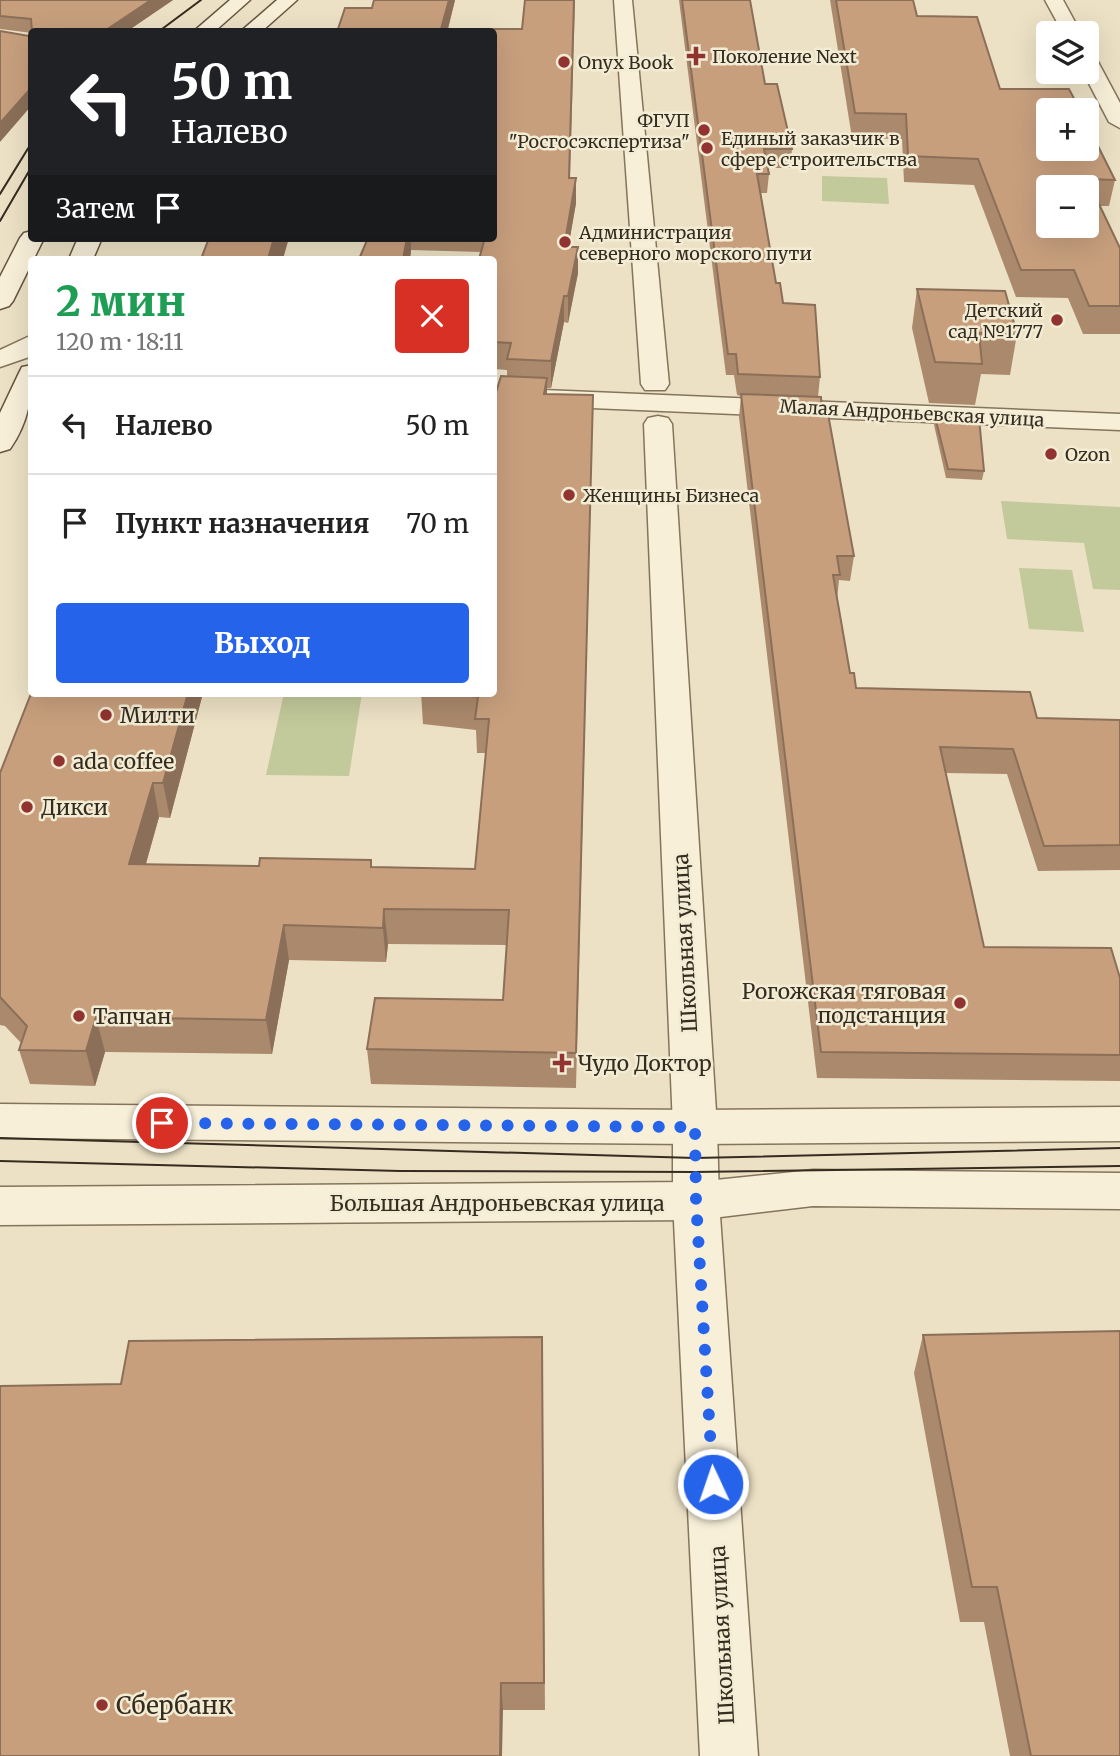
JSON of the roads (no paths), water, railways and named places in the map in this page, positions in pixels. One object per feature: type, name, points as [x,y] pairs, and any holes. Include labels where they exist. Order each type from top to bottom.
[{"type":"street","points":[[207,28],[242,0]]},
{"type":"street","points":[[254,28],[288,0]]},
{"type":"street","points":[[623,0],[655,384]]},
{"type":"street","points":[[1054,0],[1065,21]]},
{"type":"street","points":[[1099,83],[1120,122]]},
{"type":"street","points":[[0,301],[30,242]]},
{"type":"street","points":[[0,359],[19,353],[28,346]]},
{"type":"street","points":[[0,368],[28,374]]},
{"type":"street","points":[[0,443],[28,382]]},
{"type":"street","name":"Малая Андроньевская улица","points":[[497,396],[1120,422]]},
{"type":"street","name":"Школьная улица","points":[[658,424],[695,1127],[696,1201],[729,1756]]},
{"type":"street","points":[[0,1121],[695,1127],[1120,1124]]},
{"type":"street","name":"Большая Андроньевская улица","points":[[0,1206],[696,1201],[813,1188],[1120,1191]]},
{"type":"tram line","points":[[163,28],[201,0]]},
{"type":"tram line","points":[[0,194],[28,148]]},
{"type":"tram line","points":[[0,221],[28,173]]},
{"type":"tram line","points":[[0,1138],[695,1158],[1120,1148]]},
{"type":"tram line","points":[[0,1161],[400,1171],[695,1172],[1120,1166]]},
{"type":"place","name":"Поколение Next","points":[[696,56]]},
{"type":"place","name":"Onyx Book","points":[[564,62]]},
{"type":"place","name":"ФГУП \"Росгосэкспертиза\"","points":[[704,130]]},
{"type":"place","name":"Единый заказчик в сфере строительства","points":[[707,148]]},
{"type":"place","name":"Администрация северного морского пути","points":[[565,242]]},
{"type":"place","name":"Детский сад №1777","points":[[1057,320]]},
{"type":"place","name":"Ozon","points":[[1051,454]]},
{"type":"place","name":"Женщины Бизнеса","points":[[569,495]]},
{"type":"place","name":"Милти","points":[[106,715]]},
{"type":"place","name":"ada coffee","points":[[59,761]]},
{"type":"place","name":"Дикси","points":[[27,807]]},
{"type":"place","name":"Рогожская тяговая подстанция","points":[[960,1003]]},
{"type":"place","name":"Тапчан","points":[[79,1016]]},
{"type":"place","name":"Чудо Доктор","points":[[562,1063]]},
{"type":"place","name":"Сбербанк","points":[[102,1705]]}]
